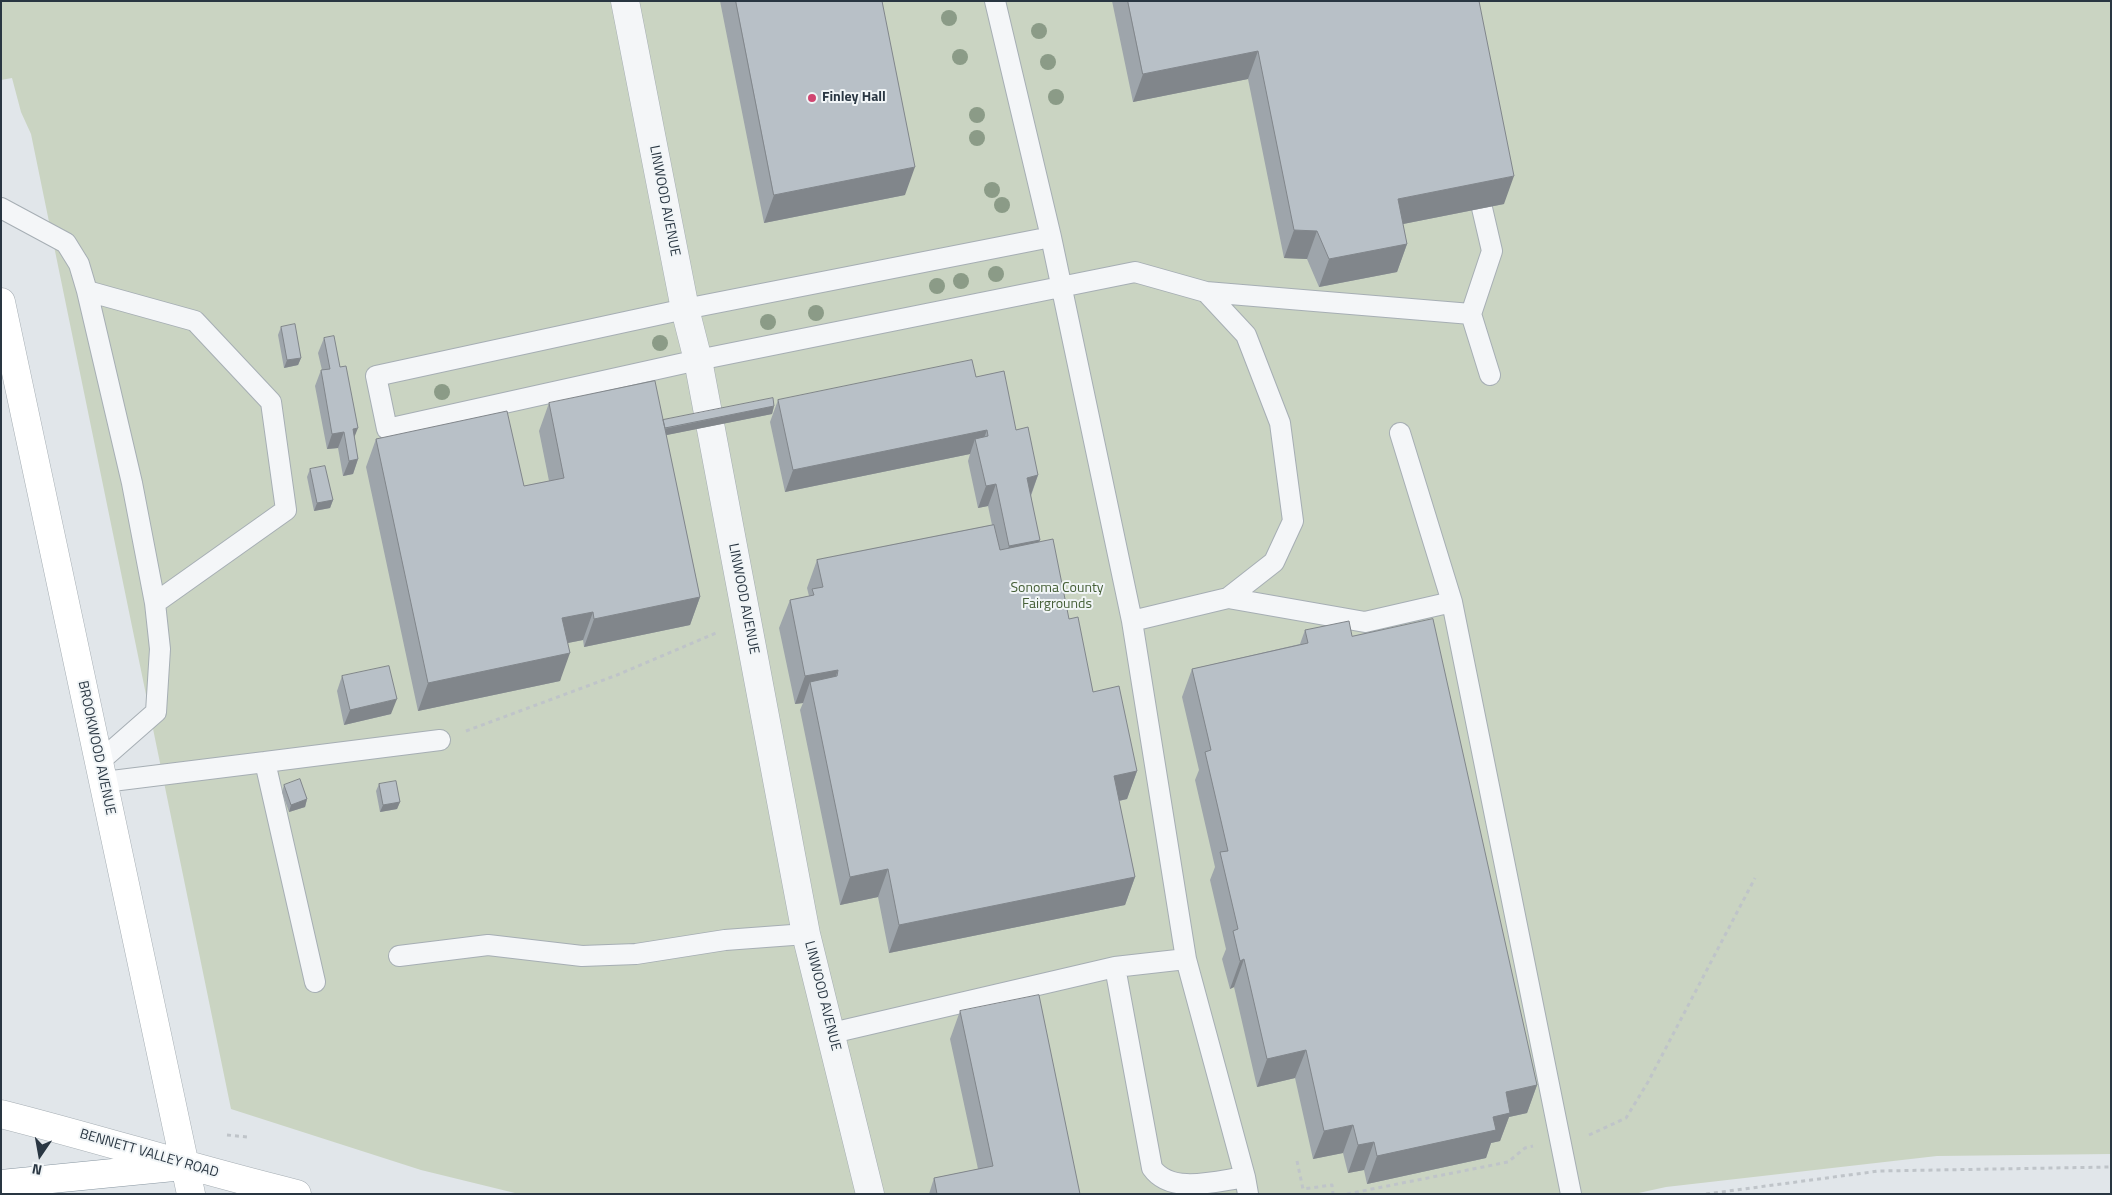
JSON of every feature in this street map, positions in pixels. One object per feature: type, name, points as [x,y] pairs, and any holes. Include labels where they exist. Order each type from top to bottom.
[{"type":"main road","name":"BROOKWOOD AVENUE","points":[[1,302],[191,1194]]},
{"type":"main road","name":"BENNETT VALLEY ROAD","points":[[1,1114],[77,1133],[184,1166],[297,1194]]},
{"type":"main road","points":[[1,1184],[184,1166]]},
{"type":"street","name":"LINWOOD AVENUE","points":[[624,1],[685,309],[698,360],[806,934],[832,1033],[870,1194]]},
{"type":"lane","points":[[995,1],[1051,237],[1132,621],[1186,958],[1246,1185],[1184,1185],[1168,1182],[1157,1176],[1152,1168],[1115,967]]},
{"type":"lane","points":[[1,208],[66,243],[79,264],[132,483],[155,603],[160,649],[156,712],[101,772]]},
{"type":"lane","points":[[1482,208],[1492,251],[1471,314],[1490,375]]},
{"type":"lane","points":[[1051,237],[685,309],[376,376],[387,429],[698,360],[1135,272],[1206,292],[1471,314]]},
{"type":"lane","points":[[87,291],[195,321],[271,402],[286,510],[155,603]]},
{"type":"lane","points":[[1206,292],[1246,335],[1280,423],[1293,521],[1274,562],[1228,598]]},
{"type":"lane","points":[[1400,434],[1452,602],[1511,889],[1540,1049],[1562,1140],[1571,1194]]},
{"type":"lane","points":[[1132,621],[1228,598],[1365,622],[1452,602]]},
{"type":"lane","points":[[101,772],[265,762],[440,740]]},
{"type":"lane","points":[[265,762],[315,982]]},
{"type":"lane","points":[[399,956],[488,945],[582,956],[618,954],[725,940],[806,934]]},
{"type":"lane","points":[[832,1033],[1115,967],[1186,958]]},
{"type":"path","points":[[440,740],[617,675],[747,620]]},
{"type":"path","points":[[1589,1135],[1626,1118],[1648,1082],[1755,878]]},
{"type":"path","points":[[227,1135],[248,1137]]},
{"type":"path","points":[[1347,1194],[1508,1162],[1525,1148],[1536,1146]]},
{"type":"path","points":[[1297,1161],[1303,1189],[1332,1185],[1333,1194]]},
{"type":"path","points":[[1706,1194],[1879,1171],[2111,1167]]},
{"type":"green space","name":"Sonoma County Fairgrounds","points":[[1,1],[2111,1],[2111,1154],[1937,1156],[1666,1187],[1634,1194],[519,1194],[421,1170],[231,1109],[31,134],[21,112],[12,78],[1,80]]},
{"type":"building","name":"Finley Hall","points":[[736,1],[882,1],[915,167],[774,195]]},
{"type":"building","points":[[1128,1],[1479,1],[1514,176],[1398,199],[1407,244],[1329,259],[1317,231],[1294,230],[1258,51],[1143,74]]},
{"type":"building","points":[[295,324],[301,358],[287,360],[281,327]]},
{"type":"building","points":[[334,336],[340,367],[346,366],[358,428],[353,429],[358,459],[349,461],[344,432],[332,434],[321,370],[330,369],[324,338]]},
{"type":"building","points":[[972,360],[976,377],[1004,371],[1016,430],[1028,427],[1038,475],[1027,478],[1040,540],[1009,546],[996,484],[986,486],[975,439],[988,436],[987,430],[793,470],[778,400]]},
{"type":"building","points":[[655,381],[700,597],[594,619],[593,612],[562,618],[570,653],[428,683],[376,439],[507,411],[524,486],[564,478],[549,403]]},
{"type":"building","points":[[773,398],[774,406],[665,428],[663,420]]},
{"type":"building","points":[[325,466],[333,500],[317,503],[310,469]]},
{"type":"building","points":[[994,525],[1000,550],[1053,539],[1069,619],[1078,617],[1093,692],[1119,686],[1137,771],[1114,776],[1135,877],[899,925],[888,869],[850,877],[810,682],[837,676],[838,670],[805,676],[790,600],[814,595],[812,589],[823,587],[817,560]]},
{"type":"building","points":[[1433,619],[1537,1085],[1506,1092],[1510,1113],[1493,1117],[1496,1130],[1377,1156],[1374,1142],[1358,1145],[1353,1125],[1324,1131],[1306,1050],[1267,1059],[1244,959],[1240,961],[1233,931],[1238,929],[1220,852],[1228,851],[1205,752],[1211,750],[1192,669],[1308,643],[1305,630],[1349,621],[1352,636]]},
{"type":"building","points":[[389,666],[397,699],[350,710],[342,676]]},
{"type":"building","points":[[300,779],[307,799],[291,805],[284,785]]},
{"type":"building","points":[[396,781],[400,802],[383,805],[379,784]]},
{"type":"building","points":[[1039,995],[1080,1194],[937,1194],[934,1178],[993,1166],[960,1011]]},
{"type":"place","name":"Finley Hall","points":[[812,98]]}]
